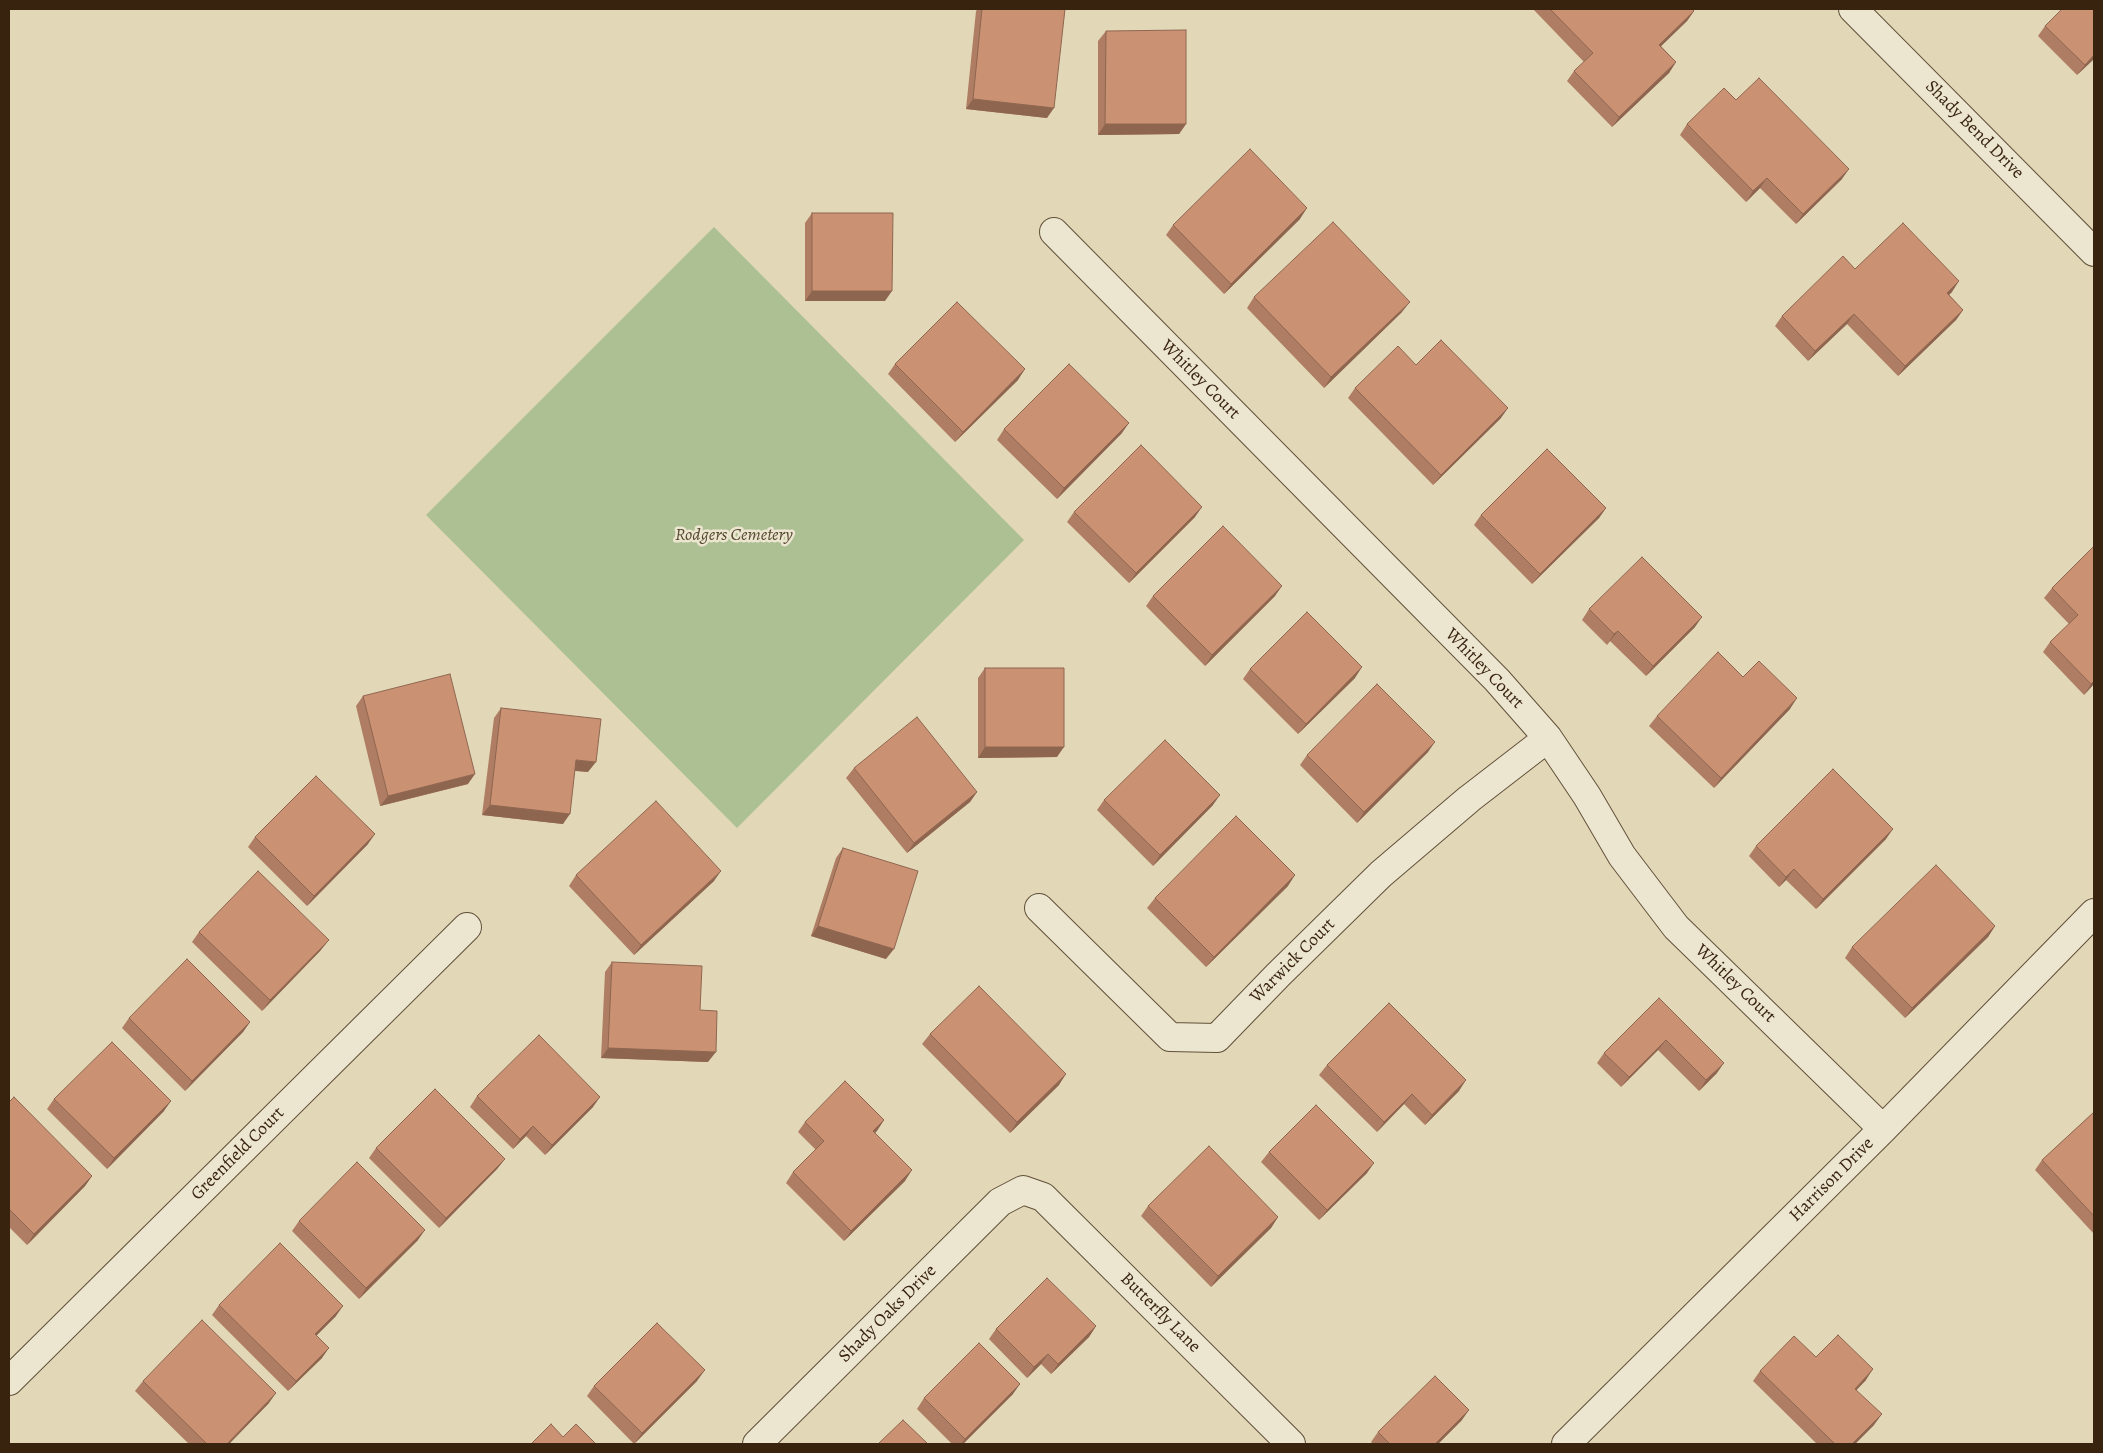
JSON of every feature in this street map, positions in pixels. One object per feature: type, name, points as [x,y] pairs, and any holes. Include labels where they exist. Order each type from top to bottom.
[{"type":"street","name":"Shady Bend Drive","points":[[1853,9],[2094,252]]},
{"type":"street","name":"Whitley Court","points":[[1054,232],[1497,680],[1548,738],[1587,796],[1622,856],[1676,927],[1883,1129]]},
{"type":"street","name":"Warwick Court","points":[[1039,908],[1170,1037],[1217,1038],[1381,874],[1469,799],[1548,738]]},
{"type":"street","name":"Harrison Drive","points":[[1566,1444],[1883,1129],[2094,914]]},
{"type":"street","name":"Greenfield Court","points":[[9,1382],[467,927]]},
{"type":"street","name":"Shady Oaks Drive","points":[[757,1444],[1000,1202],[1023,1190]]},
{"type":"street","name":"Butterfly Lane","points":[[1023,1190],[1043,1196],[1291,1444]]},
{"type":"green space","name":"Rodgers Cemetery","points":[[714,227],[1024,540],[737,828],[426,515]]},
{"type":"building","points":[[982,9],[1065,9],[1054,108],[973,99]]},
{"type":"building","points":[[1550,9],[1692,9],[1694,11],[1659,45],[1676,62],[1619,117],[1574,71],[1593,53]]},
{"type":"building","points":[[2062,9],[2094,9],[2094,55],[2085,65],[2045,26]]},
{"type":"building","points":[[1186,30],[1186,124],[1105,124],[1106,31]]},
{"type":"building","points":[[1759,78],[1849,169],[1803,214],[1767,178],[1753,191],[1687,124],[1724,88],[1736,100]]},
{"type":"building","points":[[1250,149],[1307,208],[1231,284],[1173,225]]},
{"type":"building","points":[[812,213],[893,213],[892,291],[812,291]]},
{"type":"building","points":[[1333,222],[1410,302],[1331,377],[1254,297]]},
{"type":"building","points":[[1903,223],[1959,281],[1947,293],[1963,310],[1905,366],[1854,314],[1815,351],[1782,316],[1843,256],[1855,269]]},
{"type":"building","points":[[957,302],[1025,369],[963,432],[895,364]]},
{"type":"building","points":[[1441,340],[1508,408],[1441,475],[1355,388],[1398,346],[1416,365]]},
{"type":"building","points":[[1069,364],[1129,423],[1064,488],[1004,429]]},
{"type":"building","points":[[1141,445],[1202,507],[1136,573],[1074,512]]},
{"type":"building","points":[[1547,449],[1606,508],[1540,574],[1481,515]]},
{"type":"building","points":[[1223,526],[1282,586],[1212,655],[1153,596]]},
{"type":"building","points":[[2094,546],[2094,681],[2091,684],[2050,642],[2078,615],[2052,588]]},
{"type":"building","points":[[1642,557],[1702,617],[1653,666],[1618,631],[1614,634],[1589,609]]},
{"type":"building","points":[[1307,612],[1362,667],[1306,724],[1250,669]]},
{"type":"building","points":[[1718,652],[1743,677],[1759,661],[1797,698],[1721,778],[1657,716]]},
{"type":"building","points":[[985,668],[1064,668],[1064,747],[985,747]]},
{"type":"building","points":[[450,674],[475,774],[388,796],[363,696]]},
{"type":"building","points":[[1377,684],[1435,742],[1364,812],[1307,755]]},
{"type":"building","points":[[501,708],[601,719],[596,762],[576,760],[570,814],[490,805]]},
{"type":"building","points":[[917,717],[977,792],[914,843],[854,768]]},
{"type":"building","points":[[1165,740],[1220,795],[1160,855],[1104,800]]},
{"type":"building","points":[[1833,769],[1893,829],[1823,899],[1794,869],[1786,877],[1756,846]]},
{"type":"building","points":[[316,776],[375,834],[314,896],[255,837]]},
{"type":"building","points":[[656,801],[721,871],[641,945],[576,875]]},
{"type":"building","points":[[1236,816],[1295,875],[1214,957],[1155,898]]},
{"type":"building","points":[[843,848],[918,871],[894,949],[818,926]]},
{"type":"building","points":[[1936,865],[1995,926],[1912,1008],[1852,947]]},
{"type":"building","points":[[258,871],[329,940],[270,1000],[199,932]]},
{"type":"building","points":[[187,959],[250,1022],[192,1081],[129,1018]]},
{"type":"building","points":[[612,962],[702,966],[700,1010],[717,1011],[716,1052],[608,1048]]},
{"type":"building","points":[[979,986],[1066,1074],[1017,1122],[930,1034]]},
{"type":"building","points":[[1659,998],[1724,1063],[1706,1080],[1666,1040],[1629,1077],[1604,1053]]},
{"type":"building","points":[[1389,1003],[1466,1080],[1432,1115],[1412,1094],[1384,1122],[1327,1065]]},
{"type":"building","points":[[539,1035],[600,1097],[552,1145],[533,1126],[520,1139],[477,1096]]},
{"type":"building","points":[[112,1042],[171,1101],[114,1158],[54,1099]]},
{"type":"building","points":[[845,1081],[884,1120],[873,1131],[912,1170],[851,1231],[793,1172],[824,1141],[805,1122]]},
{"type":"building","points":[[435,1089],[505,1159],[446,1218],[376,1148]]},
{"type":"building","points":[[14,1097],[92,1176],[34,1234],[9,1209],[9,1102]]},
{"type":"building","points":[[1316,1105],[1374,1163],[1327,1210],[1269,1152]]},
{"type":"building","points":[[2094,1112],[2094,1216],[2042,1160]]},
{"type":"building","points":[[1209,1146],[1278,1217],[1218,1276],[1148,1206]]},
{"type":"building","points":[[357,1162],[425,1230],[366,1288],[299,1221]]},
{"type":"building","points":[[280,1243],[343,1306],[315,1334],[329,1348],[296,1381],[219,1305]]},
{"type":"building","points":[[1047,1278],[1096,1326],[1058,1364],[1048,1354],[1034,1367],[996,1329]]},
{"type":"building","points":[[202,1320],[276,1393],[227,1444],[207,1444],[143,1381]]},
{"type":"building","points":[[657,1323],[705,1370],[642,1433],[594,1386]]},
{"type":"building","points":[[1838,1335],[1873,1369],[1855,1389],[1882,1414],[1852,1444],[1835,1444],[1760,1371],[1794,1336],[1816,1357]]},
{"type":"building","points":[[979,1343],[1020,1384],[965,1439],[924,1398]]},
{"type":"building","points":[[1435,1376],[1469,1410],[1435,1444],[1390,1444],[1378,1432]]},
{"type":"building","points":[[903,1420],[928,1444],[878,1444]]},
{"type":"building","points":[[551,1424],[563,1437],[576,1424],[596,1444],[531,1444]]}]
